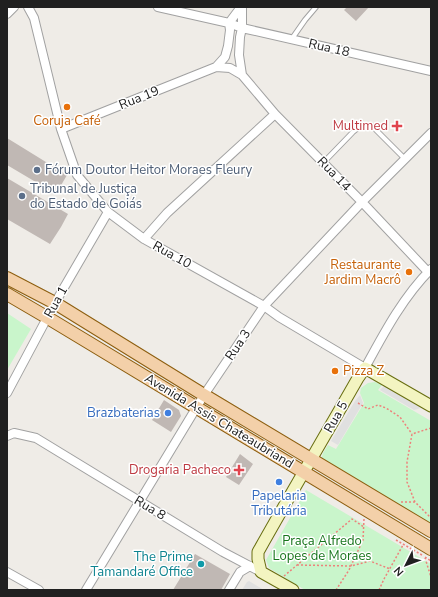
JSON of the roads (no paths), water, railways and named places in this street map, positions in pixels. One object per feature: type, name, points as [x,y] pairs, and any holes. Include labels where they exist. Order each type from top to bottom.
[{"type":"main road","name":"Avenida Assis Chateaubriand","points":[[7,278],[55,303],[204,395],[431,531]]},
{"type":"main road","name":"Avenida Assis Chateaubriand","points":[[7,294],[304,472],[428,553]]},
{"type":"main road","name":"Rua 10","points":[[365,368],[431,406]]},
{"type":"main road","name":"Rua 5","points":[[262,572],[258,559],[258,552],[365,368]]},
{"type":"main road","name":"Rua 8","points":[[262,572],[293,590]]},
{"type":"street","points":[[7,14],[14,7]]},
{"type":"street","name":"Rua 10","points":[[28,7],[34,18],[61,129],[77,175],[108,212],[144,239],[264,306],[279,317],[365,368]]},
{"type":"street","name":"Rua 18","points":[[158,7],[229,23],[242,28],[291,40],[431,71]]},
{"type":"street","points":[[216,67],[225,57],[230,30],[229,23],[241,7]]},
{"type":"street","points":[[241,7],[242,28],[239,55],[242,75]]},
{"type":"street","name":"Rua 19","points":[[61,129],[216,67]]},
{"type":"street","name":"Rua 14","points":[[216,67],[230,68],[242,75],[275,114],[429,271]]},
{"type":"street","points":[[144,239],[166,213],[275,114]]},
{"type":"street","name":"Rua 3","points":[[86,590],[204,395],[264,306],[362,202],[431,133]]},
{"type":"street","name":"Rua 1","points":[[7,393],[55,303],[108,212]]},
{"type":"street","name":"Rua 5","points":[[365,368],[388,326],[411,292],[429,271]]},
{"type":"street","name":"Rua 8","points":[[7,436],[14,433],[36,438],[223,552],[262,572]]},
{"type":"street","points":[[229,590],[240,572],[250,566]]},
{"type":"street","points":[[7,572],[39,590]]},
{"type":"lane","points":[[291,40],[316,7]]},
{"type":"lane","points":[[323,163],[353,132],[362,125],[371,125],[405,159]]},
{"type":"place","name":"Coruja Café","points":[[67,107]]},
{"type":"place","name":"Multimed","points":[[397,126]]},
{"type":"place","name":"Fórum Doutor Heitor Moraes Fleury","points":[[37,170]]},
{"type":"place","name":"Tribunal de Justiça do Estado de Goiás","points":[[22,196]]},
{"type":"place","name":"Restaurante Jardim Macrô","points":[[409,272]]},
{"type":"place","name":"Pizza Z","points":[[335,371]]},
{"type":"place","name":"Brazbaterias","points":[[168,413]]},
{"type":"place","name":"Drogaria Pacheco","points":[[239,470]]},
{"type":"place","name":"Papelaria Tributária","points":[[279,482]]},
{"type":"place","name":"The Prime Tamandaré Office","points":[[201,564]]},
{"type":"park label","name":"Praça Alfredo Lopes de Moraes","points":[[322,548]]}]
